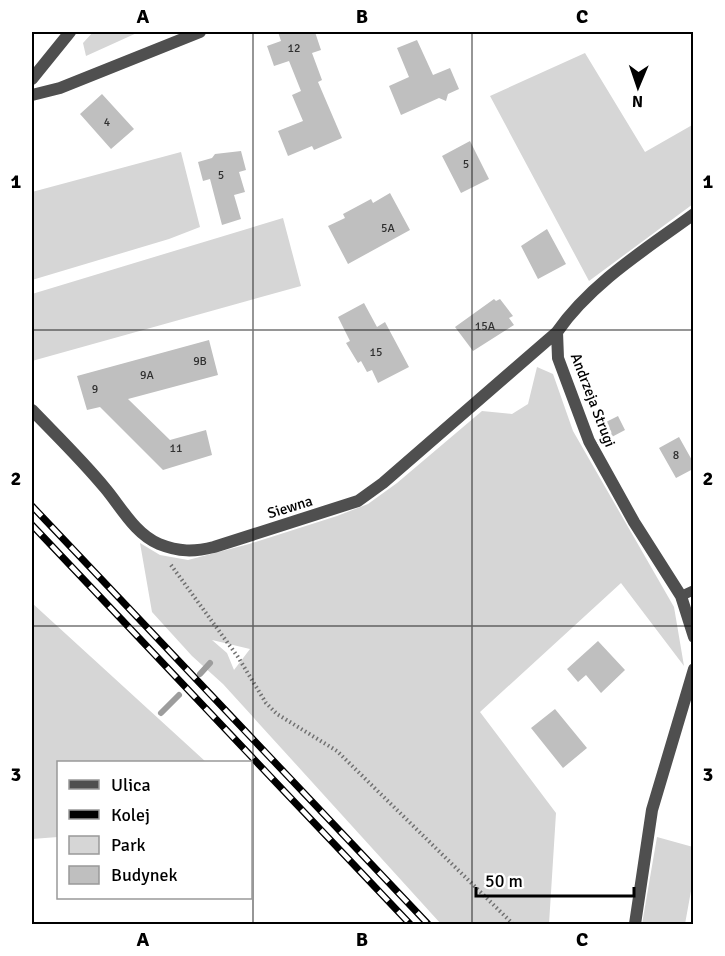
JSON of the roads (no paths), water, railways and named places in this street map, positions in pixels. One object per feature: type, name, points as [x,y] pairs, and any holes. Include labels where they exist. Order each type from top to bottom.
[{"type":"street","points":[[32,79],[70,32]]},
{"type":"street","points":[[32,95],[70,84],[200,32]]},
{"type":"street","points":[[557,332],[568,315],[594,290],[693,214]]},
{"type":"street","name":"Siewna","points":[[32,410],[78,457],[142,533],[157,544],[195,552],[358,501],[383,483],[557,332]]},
{"type":"street","name":"Andrzeja Strugi","points":[[557,332],[558,358],[590,441],[634,522],[681,596],[693,637]]},
{"type":"street","points":[[635,924],[652,810],[693,669]]},
{"type":"lane","points":[[681,596],[693,590]]},
{"type":"waterway","points":[[200,674],[210,663]]},
{"type":"waterway","points":[[161,713],[179,695]]},
{"type":"railway","points":[[32,506],[428,924]]},
{"type":"railway","points":[[32,525],[410,924]]}]
